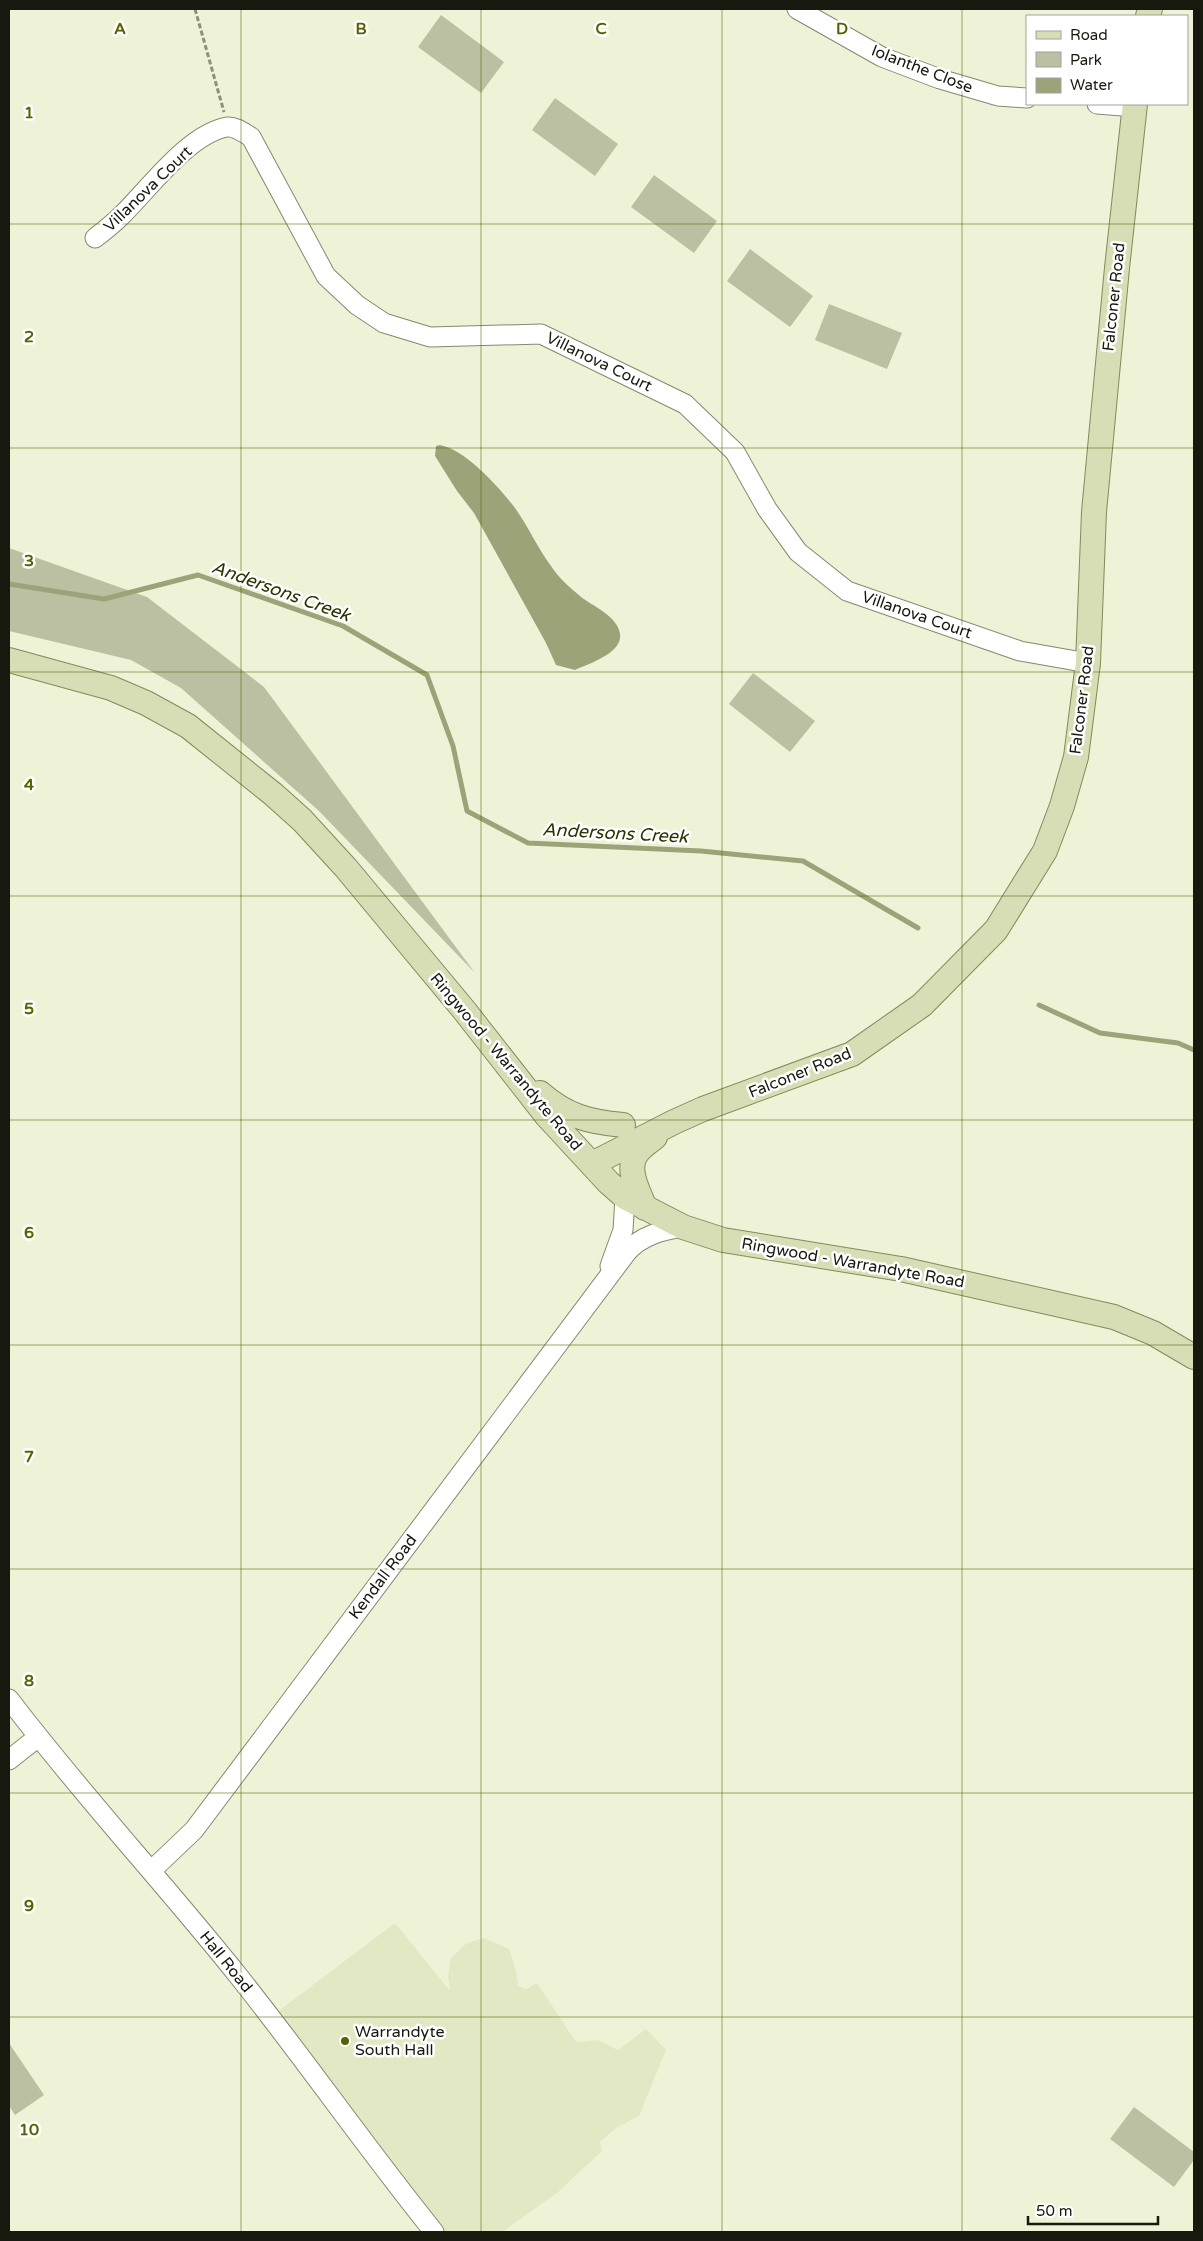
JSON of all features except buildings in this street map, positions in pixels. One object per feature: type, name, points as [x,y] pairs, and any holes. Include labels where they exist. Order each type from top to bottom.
[{"type":"main road","name":"Falconer Road","points":[[586,1157],[703,1110],[852,1054],[922,1005],[996,930],[1045,851],[1062,806],[1076,757],[1088,663],[1094,512],[1117,268],[1135,105]]},
{"type":"main road","name":"Ringwood - Warrandyte Road","points":[[9,660],[102,685],[146,703],[188,726],[218,748],[302,820],[346,868],[464,1010],[547,1116],[608,1182],[635,1202],[683,1227],[723,1240],[901,1270],[1114,1317],[1153,1333],[1194,1357]]},
{"type":"main road","points":[[464,1010],[539,1092],[555,1106],[575,1116],[623,1125]]},
{"type":"main road","name":"Falconer Road","points":[[586,1157],[623,1125],[703,1110]]},
{"type":"main road","points":[[635,1202],[632,1162],[637,1153],[674,1122]]},
{"type":"street","name":"Iolanthe Close","points":[[797,9],[882,58],[940,79],[998,96],[1026,98]]},
{"type":"street","name":"Villanova Court","points":[[95,238],[120,217],[163,171],[190,147],[210,134],[228,127],[240,130],[251,137],[326,276],[357,306],[384,323],[430,337],[541,334],[685,404],[735,452],[767,509],[798,552],[847,591],[1020,651],[1088,663]]},
{"type":"street","name":"Kendall Road","points":[[607,1277],[635,1202]]},
{"type":"street","name":"Kendall Road","points":[[152,1870],[194,1830],[607,1277],[637,1241],[683,1227]]},
{"type":"street","name":"Hall Road","points":[[9,1699],[38,1737],[152,1870],[240,1978],[434,2232]]},
{"type":"street","points":[[9,1760],[38,1737]]},
{"type":"path","points":[[195,9],[228,127]]},
{"type":"shaded area","points":[[395,1923],[450,1991],[448,1976],[451,1958],[467,1943],[484,1938],[509,1949],[516,1971],[518,1986],[526,1989],[537,1983],[576,2042],[598,2040],[618,2050],[646,2029],[666,2050],[639,2116],[616,2128],[600,2142],[602,2151],[558,2192],[502,2232],[444,2232],[440,2229],[276,2013]]},
{"type":"green space","points":[[441,15],[504,62],[481,93],[418,47]]},
{"type":"green space","points":[[555,98],[618,144],[595,176],[532,130]]},
{"type":"green space","points":[[654,175],[717,221],[694,253],[631,207]]},
{"type":"green space","points":[[750,249],[813,296],[790,327],[727,281]]},
{"type":"green space","points":[[829,304],[902,333],[887,369],[815,340]]},
{"type":"green space","points":[[9,548],[147,597],[264,687],[475,973],[319,811],[181,688],[131,660],[9,631]]},
{"type":"green space","points":[[753,673],[815,721],[790,752],[729,704]]},
{"type":"green space","points":[[9,2043],[44,2095],[15,2115],[9,2106]]},
{"type":"green space","points":[[1134,2107],[1194,2152],[1194,2160],[1174,2187],[1110,2139]]},
{"type":"water","points":[[440,445],[460,454],[491,480],[515,508],[557,574],[580,596],[615,622],[620,634],[616,647],[611,652],[575,670],[556,665],[546,643],[474,513],[457,491],[435,456],[436,446]]},
{"type":"waterway","name":"Andersons Creek","points":[[9,584],[104,599],[198,575],[343,626],[427,675],[453,746],[467,811],[528,843],[701,851],[803,861],[918,928]]},
{"type":"waterway","name":"Andersons Creek","points":[[1039,1005],[1100,1033],[1178,1043],[1194,1050]]},
{"type":"place","name":"Warrandyte South Hall","points":[[345,2041]]}]
